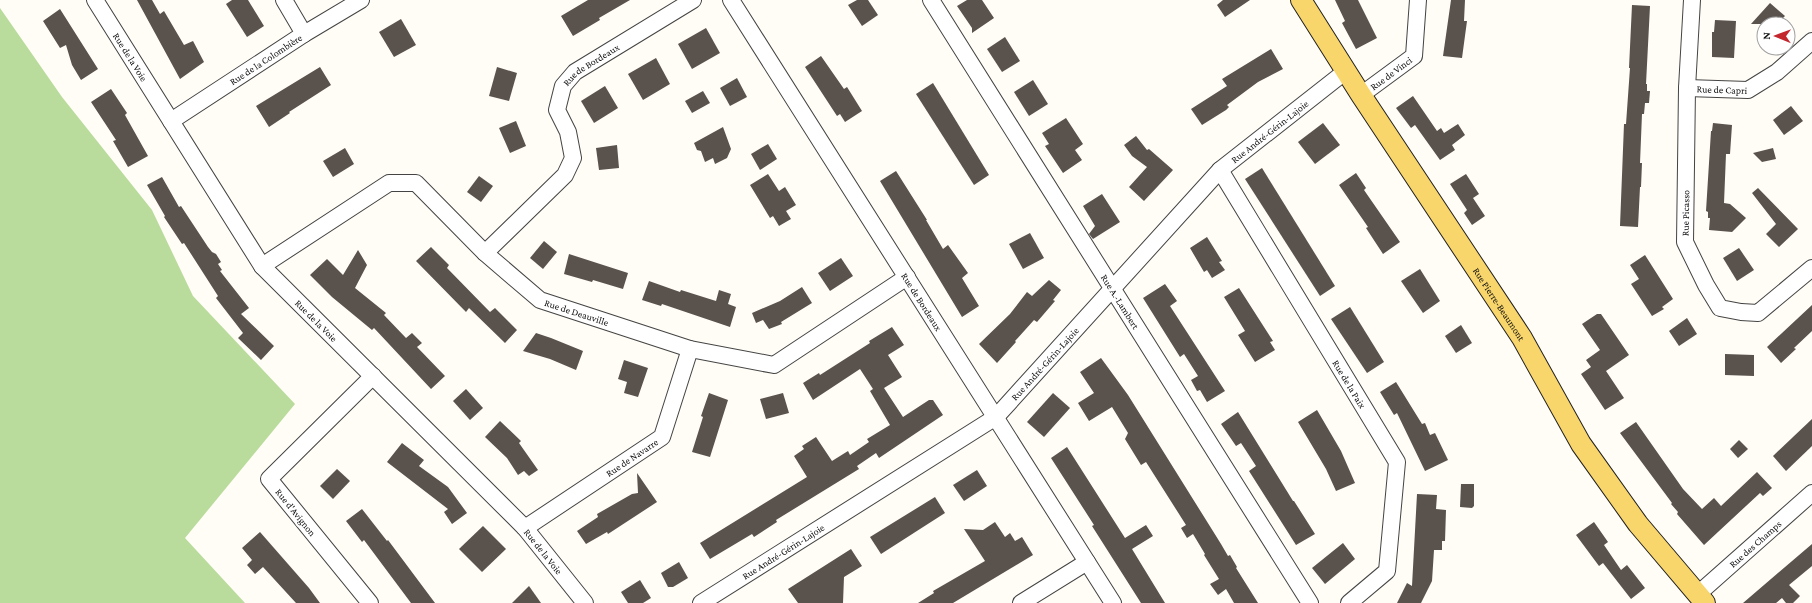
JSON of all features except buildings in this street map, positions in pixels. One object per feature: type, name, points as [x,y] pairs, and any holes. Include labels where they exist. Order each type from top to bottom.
[{"type":"main road","name":"Rue Pierre-Beaumont","points":[[1301,0],[1361,95],[1522,338],[1581,444],[1638,524],[1701,599]]},
{"type":"street","name":"Rue de la Voie","points":[[95,0],[262,266],[525,528],[585,603]]},
{"type":"street","points":[[284,0],[304,34]]},
{"type":"street","name":"Rue de la Colombière","points":[[171,121],[304,34],[361,0]]},
{"type":"street","name":"Rue de Bordeaux","points":[[485,253],[565,175],[573,158],[568,132],[557,110],[563,86],[575,72],[693,0]]},
{"type":"street","name":"Rue de Bordeaux","points":[[731,0],[996,417],[1112,603]]},
{"type":"street","name":"Rue A.-Lambert","points":[[931,0],[1310,603]]},
{"type":"street","name":"Rue de Vinci","points":[[1361,95],[1414,56],[1418,0]]},
{"type":"street","name":"Rue Picasso","points":[[1692,0],[1687,88],[1685,242],[1706,285],[1720,308],[1758,313],[1812,268]]},
{"type":"street","name":"Rue de Capri","points":[[1687,88],[1748,90],[1777,72],[1812,41]]},
{"type":"street","name":"Rue André-Gérin-Lajoie","points":[[701,603],[996,417],[1220,170],[1346,70]]},
{"type":"street","name":"Rue de la Paix","points":[[1220,170],[1397,462],[1387,571],[1349,603]]},
{"type":"street","name":"Rue de Deauville","points":[[262,266],[389,183],[416,183],[485,253],[540,300],[690,349],[774,365],[907,277]]},
{"type":"street","name":"Rue de Navarre","points":[[525,528],[662,437],[690,349]]},
{"type":"street","name":"Rue d'Avignon","points":[[370,603],[269,479],[373,376]]},
{"type":"street","name":"Rue des Champs","points":[[1701,599],[1812,493]]},
{"type":"street","points":[[1021,603],[1087,562]]},
{"type":"green space","points":[[0,8],[62,97],[152,210],[193,296],[295,404],[185,538],[245,603],[0,603]]}]
